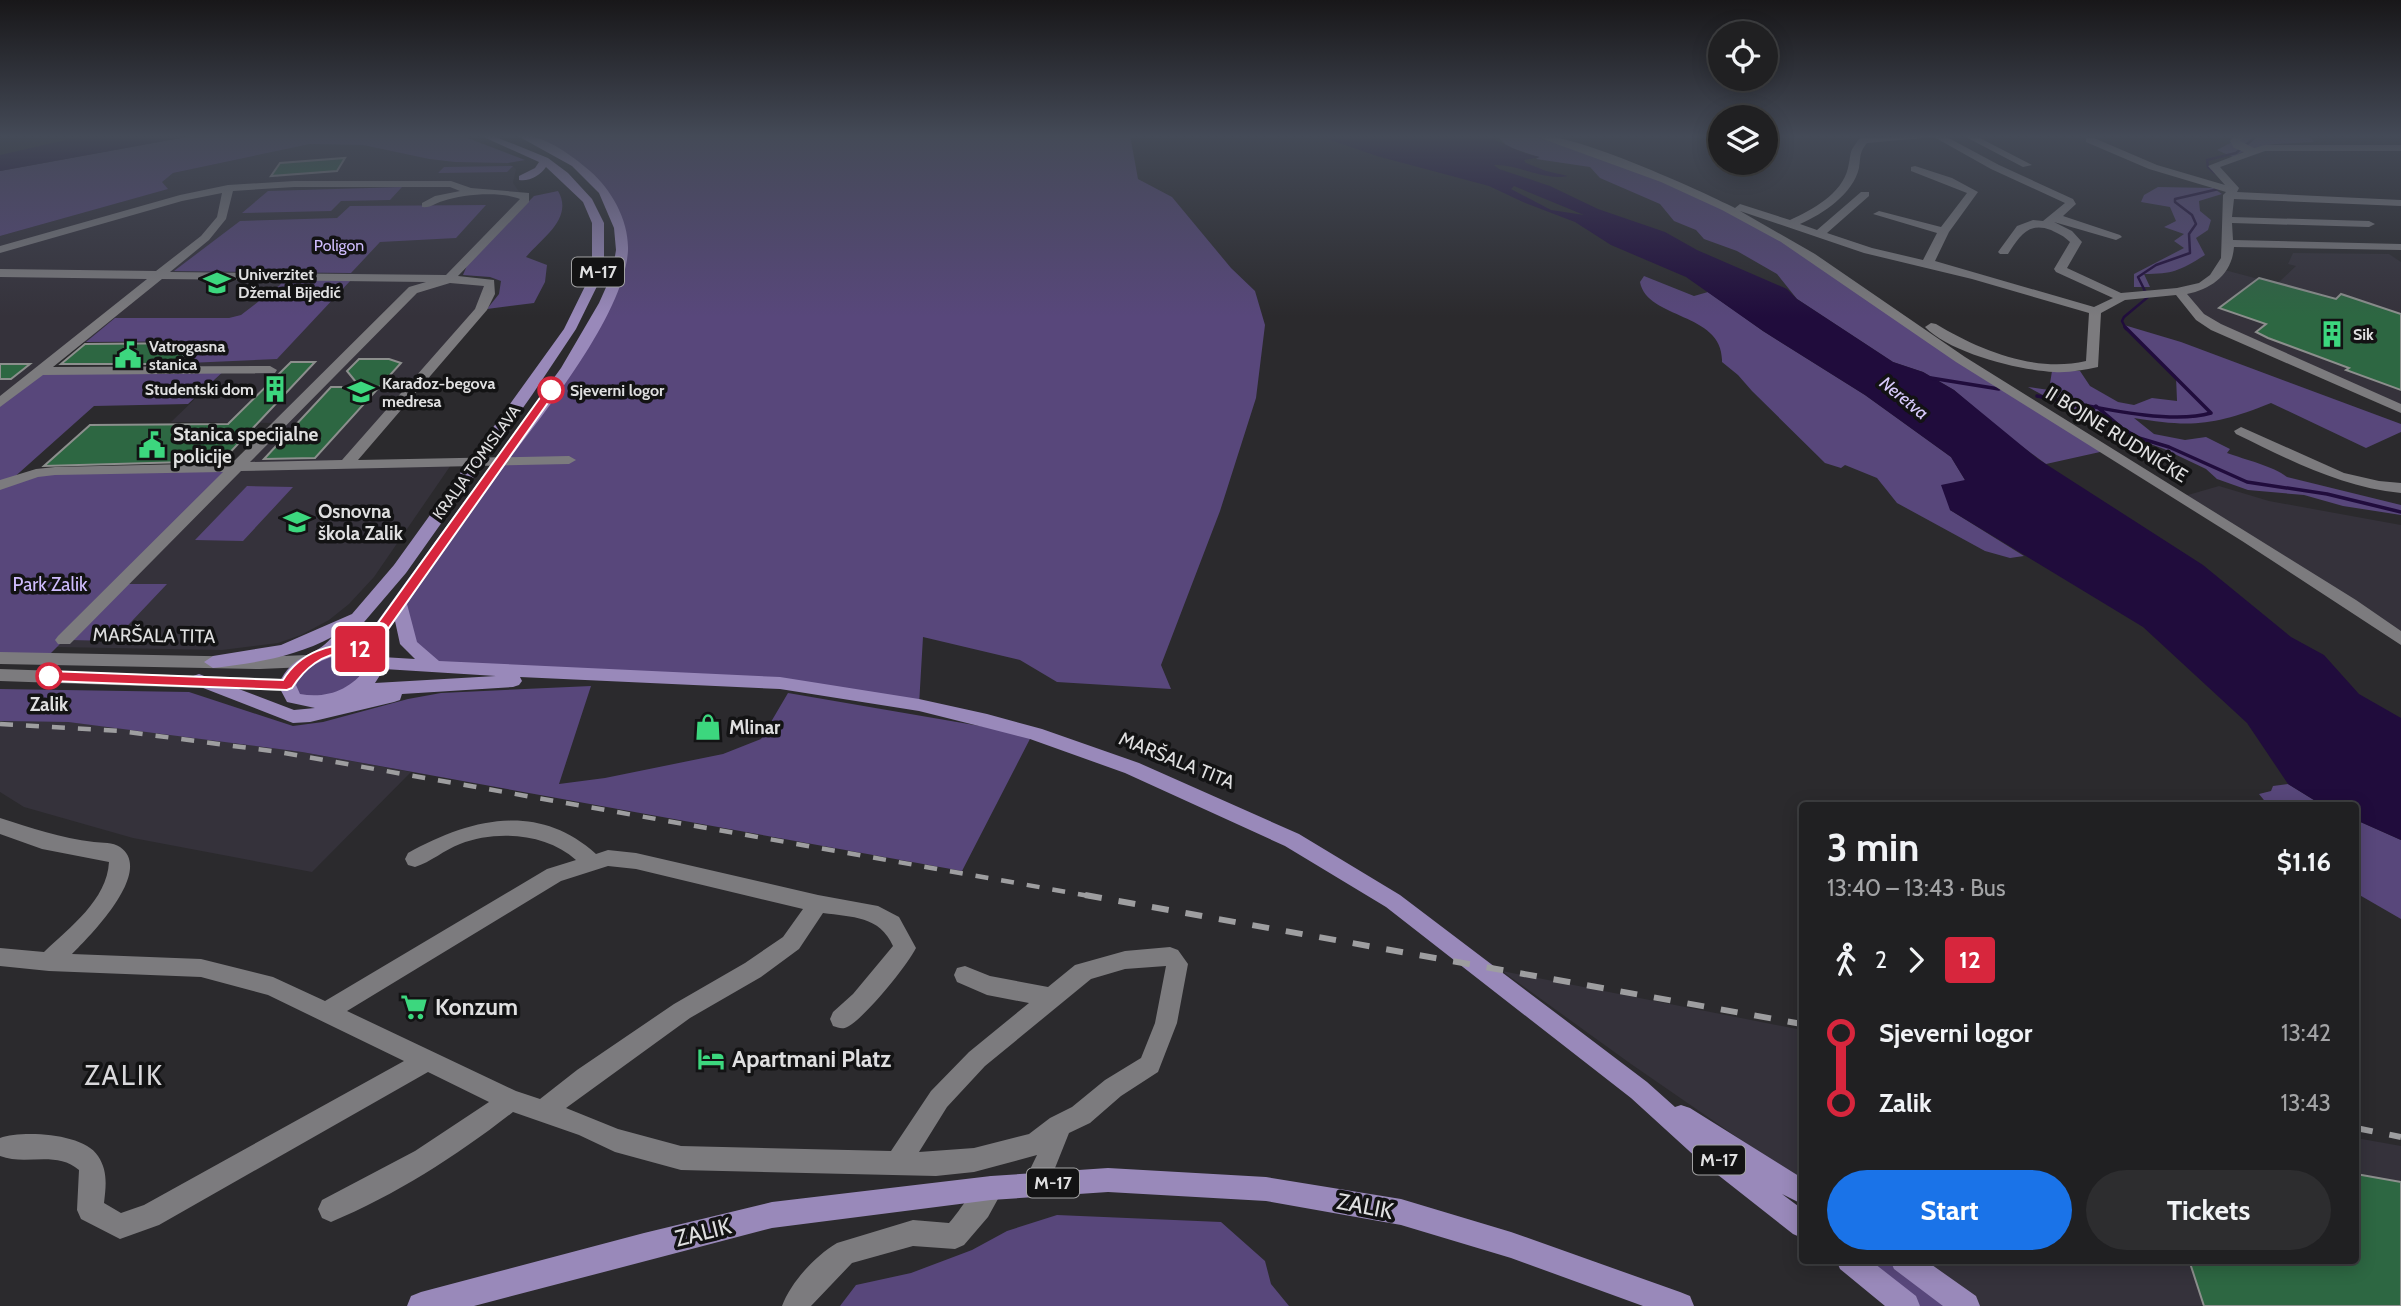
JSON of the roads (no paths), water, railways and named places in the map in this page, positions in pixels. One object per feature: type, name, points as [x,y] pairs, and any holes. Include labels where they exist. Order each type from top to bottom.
[{"type":"main road","name":"KRALJA TOMISLAVA","points":[[331,650],[400,569],[570,329],[598,272],[598,223],[584,196]]},
{"type":"main road","name":"KRALJA TOMISLAVA","points":[[371,656],[399,604],[594,326],[618,274],[622,249],[614,210],[605,196]]},
{"type":"main road","points":[[399,604],[409,643],[435,667]]},
{"type":"main road","points":[[213,662],[265,657],[294,650],[315,641],[366,610]]},
{"type":"main road","name":"M-17","points":[[356,648],[371,656],[371,676],[341,697],[314,702],[293,698],[287,685],[297,668],[331,650],[356,648]]},
{"type":"main road","name":"MARŠALA TITA","points":[[371,656],[435,667],[780,684],[919,705],[1035,734],[1132,768],[1282,835],[1383,895],[1436,931],[1639,1090],[1708,1152],[1799,1224]]},
{"type":"main road","name":"MARŠALA TITA","points":[[354,690],[618,676]]},
{"type":"main road","points":[[199,680],[286,715],[301,717],[452,684]]},
{"type":"main road","name":"MARŠALA TITA","points":[[1639,1090],[1799,1190]]},
{"type":"main road","name":"ZALIK","points":[[421,1306],[644,1246],[772,1215],[991,1188],[1108,1180],[1266,1189],[1401,1212],[1511,1245],[1680,1306]]},
{"type":"main road","points":[[1854,1264],[1906,1306]]},
{"type":"main road","points":[[1908,1264],[1966,1306]]},
{"type":"main road","points":[[1881,1284],[1897,1306]]},
{"type":"street","points":[[0,250],[190,196]]},
{"type":"street","points":[[0,403],[205,238],[222,217],[226,196]]},
{"type":"street","points":[[426,205],[449,196]]},
{"type":"street","points":[[64,640],[413,290],[449,279],[525,200],[525,196]]},
{"type":"street","name":"II BOJNE RUDNIČKE","points":[[1698,196],[1754,222],[1815,258],[1942,349],[2098,443],[2401,639]]},
{"type":"street","name":"II BOJNE RUDNIČKE","points":[[1710,196],[1763,213]]},
{"type":"street","points":[[1718,196],[1868,251],[2095,311],[2119,300],[2120,297]]},
{"type":"street","points":[[1793,223],[1809,216],[1834,196]]},
{"type":"street","points":[[1820,233],[1863,196]]},
{"type":"street","points":[[1942,269],[1929,263],[1928,258],[1970,196]]},
{"type":"street","points":[[2051,220],[2071,204],[2058,196]]},
{"type":"street","points":[[2051,220],[2076,242],[2066,254],[2060,269],[2064,273],[2120,297],[2146,291],[2180,293],[2199,289],[2225,266],[2228,254],[2228,196]]},
{"type":"street","points":[[2300,196],[2401,203]]},
{"type":"street","points":[[1879,214],[1944,231]]},
{"type":"street","points":[[2004,252],[2011,238],[2024,224],[2035,222],[2051,220],[2116,237]]},
{"type":"street","points":[[2227,220],[2369,224]]},
{"type":"street","points":[[2226,243],[2401,247]]},
{"type":"street","name":"II BOJNE RUDNIČKE","points":[[1815,258],[1829,260],[1845,268],[1950,340],[1972,350],[2049,367],[2070,369],[2093,364],[2095,311]]},
{"type":"street","points":[[0,273],[449,279],[491,283],[481,310],[346,466]]},
{"type":"street","points":[[2180,293],[2200,317],[2216,327],[2401,409]]},
{"type":"street","points":[[40,371],[270,370]]},
{"type":"street","points":[[2241,431],[2341,478],[2360,484],[2401,488]]},
{"type":"street","points":[[0,485],[36,473],[55,471],[569,460]]},
{"type":"street","name":"MARŠALA TITA","points":[[0,658],[307,661]]},
{"type":"street","points":[[0,675],[287,685]]},
{"type":"street","points":[[0,826],[30,840],[112,852],[119,859],[117,883],[109,897],[49,962]]},
{"type":"street","points":[[415,859],[454,838],[480,831],[518,828],[559,837],[579,847],[592,862]]},
{"type":"street","points":[[324,1013],[554,875],[608,858],[636,861],[818,904],[862,909],[885,918],[899,929],[905,948],[861,1002],[841,1019]]},
{"type":"street","points":[[544,1111],[682,1011],[753,970],[791,943],[818,904]]},
{"type":"street","points":[[0,957],[49,962],[201,968],[273,987],[510,1100],[627,1144],[681,1158],[897,1164],[936,1164],[1009,1152],[1035,1144],[1059,1126],[1081,1115],[1113,1088],[1150,1065],[1161,1040],[1173,995],[1177,964],[1170,956],[1098,964],[1083,972],[977,1059],[939,1100],[897,1164]]},
{"type":"street","points":[[965,975],[987,985],[1052,998]]},
{"type":"street","points":[[8,1147],[58,1148],[81,1154],[93,1170],[90,1210],[120,1226],[150,1216],[426,1061]]},
{"type":"street","points":[[331,1209],[399,1176],[465,1136],[510,1100]]},
{"type":"street","points":[[1036,1184],[1054,1146],[1059,1126]]},
{"type":"street","points":[[796,1306],[798,1300],[822,1273],[846,1252],[913,1233],[955,1236],[979,1208],[991,1188]]},
{"type":"water","name":"Neretva","points":[[1510,196],[1524,196],[1551,210],[1584,215],[1538,196],[1571,196],[1598,209],[1665,232],[1697,250],[1787,289],[1797,299],[1893,362],[1923,372],[1954,390],[2038,459],[2203,565],[2291,637],[2324,655],[2359,694],[2401,718],[2401,840],[2359,821],[2359,802],[2317,802],[2288,784],[2247,723],[2143,627],[1950,510],[1941,485],[1965,480],[1951,457],[1865,395],[1763,331],[1686,277],[1611,245],[1575,222]]},
{"type":"waterway","points":[[2125,327],[2122,321],[2124,317],[2148,297],[2138,277],[2156,265],[2190,253],[2189,234],[2196,224],[2192,215],[2175,202],[2175,199],[2188,196]]},
{"type":"waterway","points":[[2098,407],[2172,417],[2211,413],[2125,327]]},
{"type":"waterway","points":[[1931,378],[1999,389]]},
{"type":"waterway","points":[[2037,396],[2098,407]]},
{"type":"waterway","points":[[2098,407],[2123,429],[2139,438],[2169,447],[2247,482],[2327,494],[2401,512]]},
{"type":"railway","points":[[0,724],[120,731],[279,752],[1095,897]]},
{"type":"railway","points":[[1085,895],[1799,1023]]},
{"type":"railway","points":[[2359,1129],[2401,1137]]},
{"type":"place","name":"Univerzitet Džemal Bijedić","points":[[217,283]]},
{"type":"place","name":"Sik","points":[[2332,334]]},
{"type":"place","name":"Vatrogasna stanica","points":[[128,355]]},
{"type":"place","name":"Studentski dom","points":[[275,389]]},
{"type":"place","name":"Sjeverni logor","points":[[551,390]]},
{"type":"place","name":"Karađoz-begova medresa","points":[[361,392]]},
{"type":"place","name":"Stanica specijalne policije","points":[[152,445]]},
{"type":"place","name":"Osnovna škola Zalik","points":[[297,522]]},
{"type":"place","name":"Zalik","points":[[49,676]]},
{"type":"place","name":"Mlinar","points":[[708,727]]},
{"type":"place","name":"Konzum","points":[[414,1007]]},
{"type":"place","name":"Apartmani Platz","points":[[711,1059]]},
{"type":"district","name":"ZALIK","points":[[124,1075]]},
{"type":"park label","name":"Poligon","points":[[339,245]]},
{"type":"park label","name":"Park Zalik","points":[[50,584]]}]
